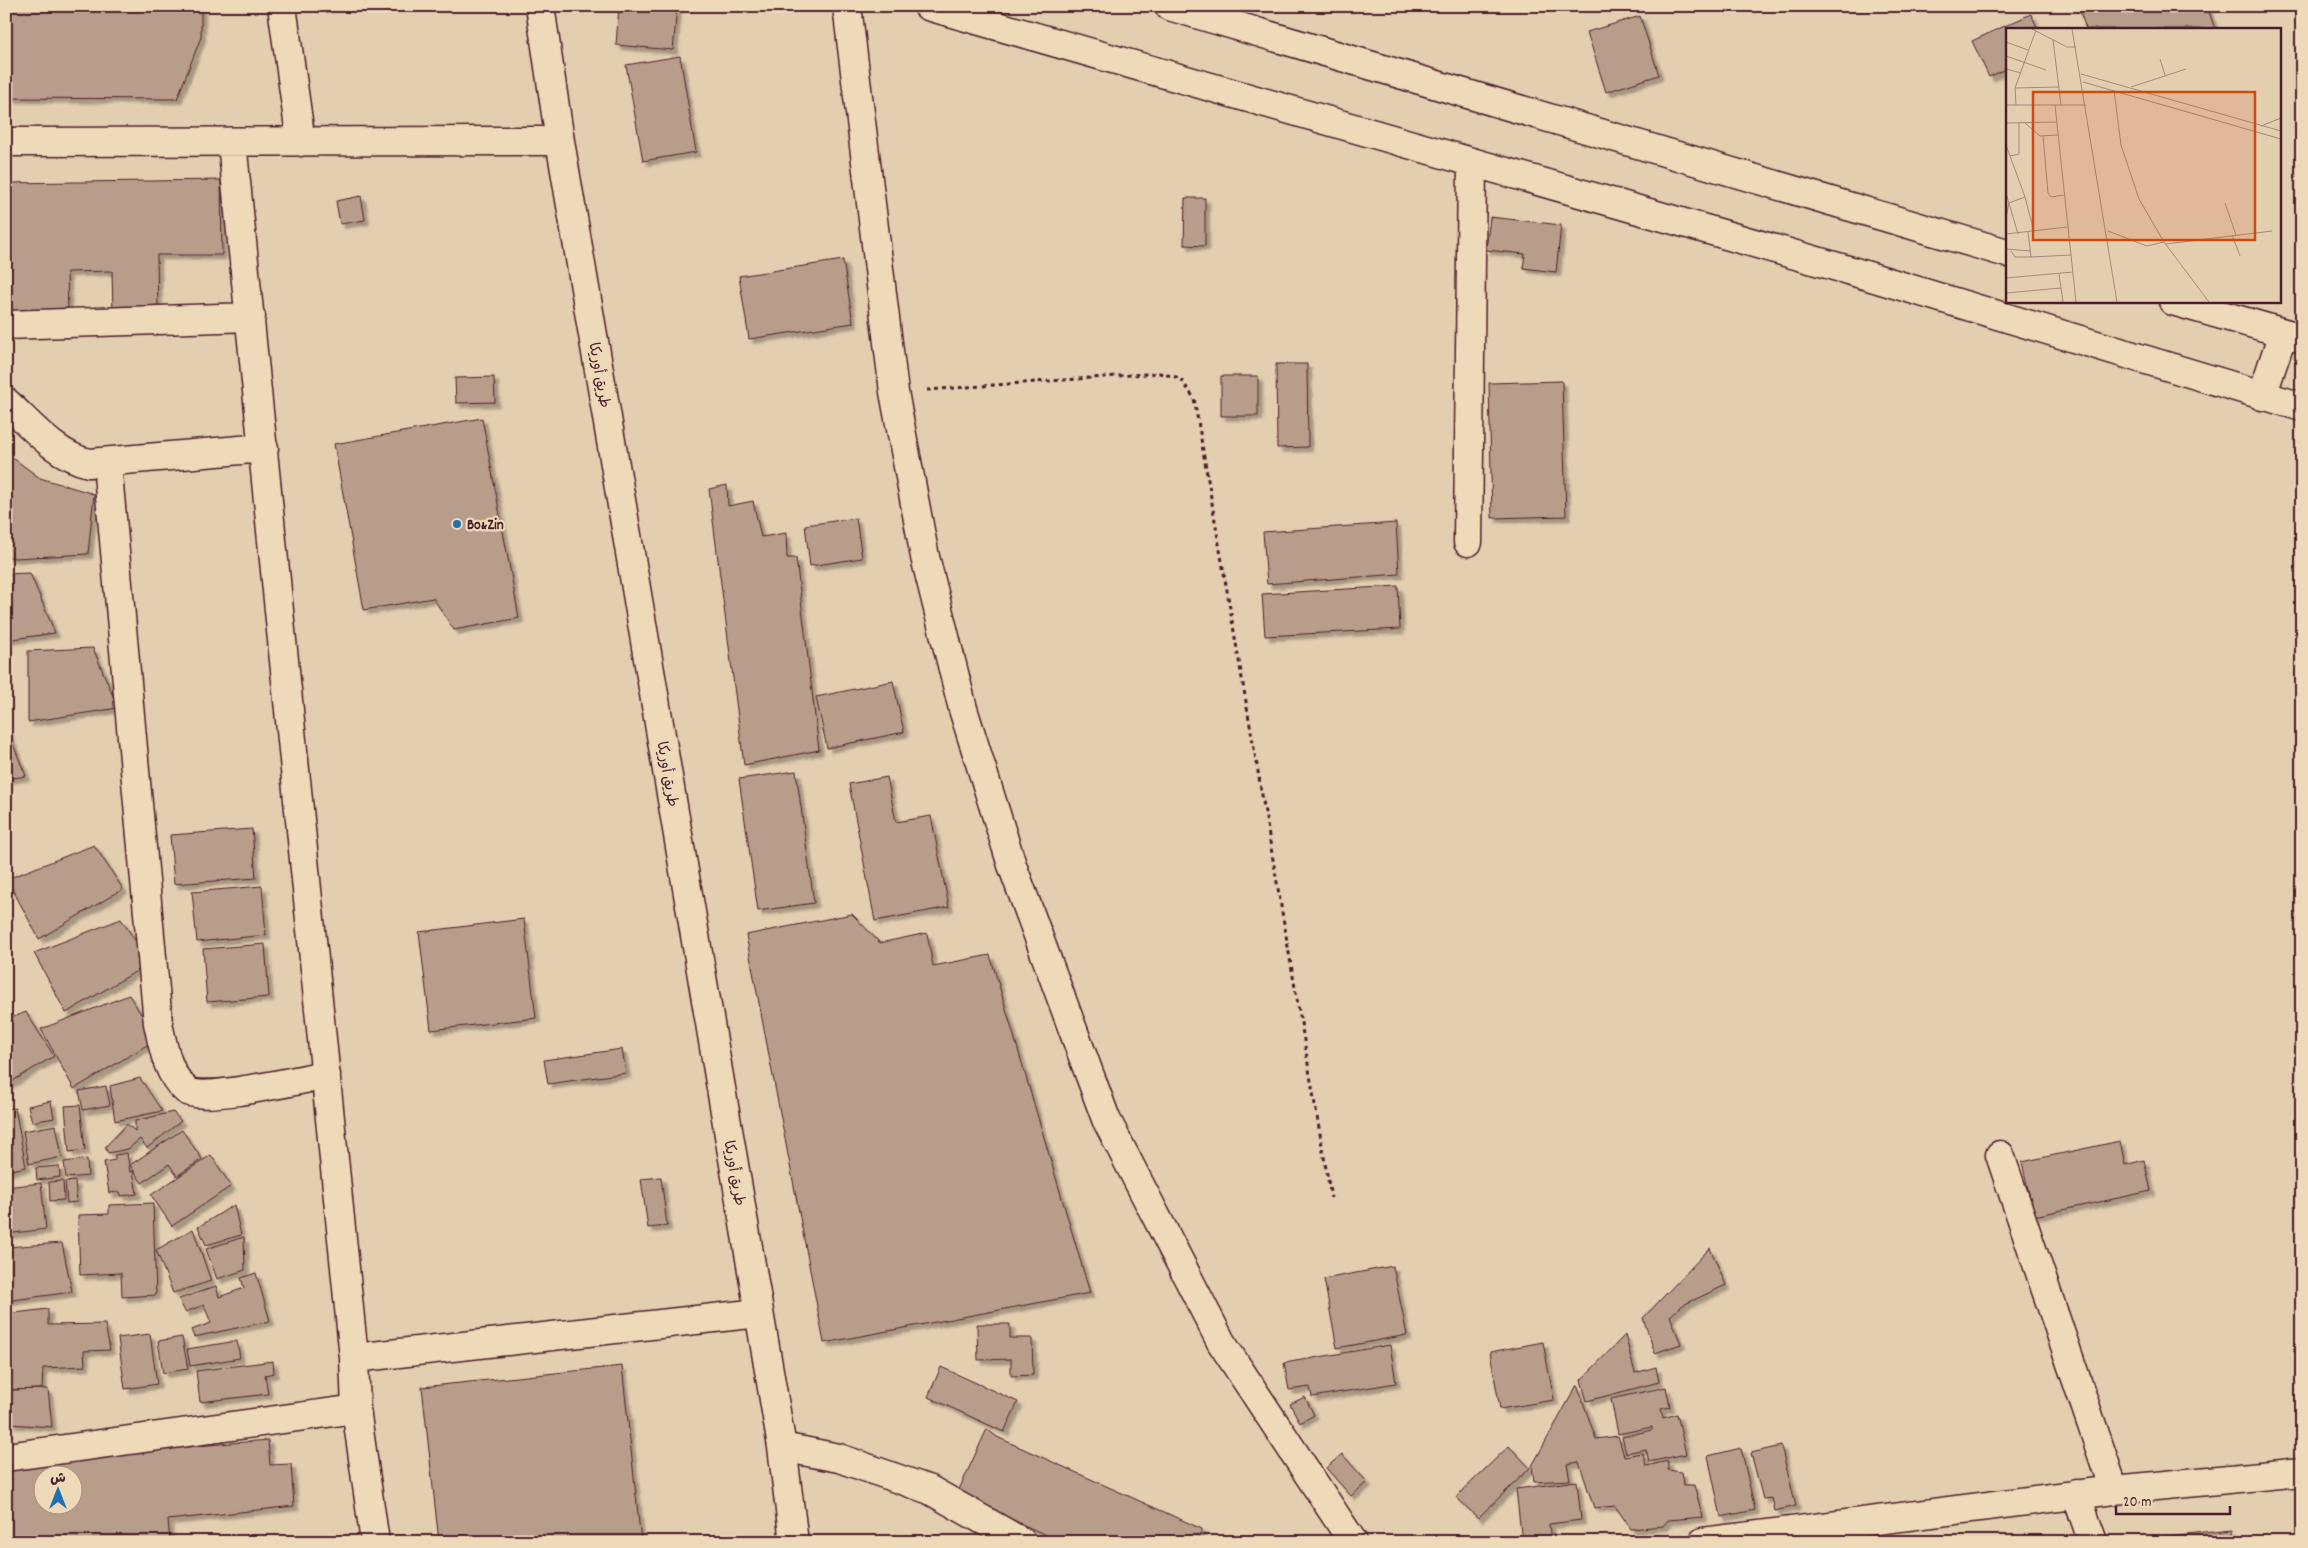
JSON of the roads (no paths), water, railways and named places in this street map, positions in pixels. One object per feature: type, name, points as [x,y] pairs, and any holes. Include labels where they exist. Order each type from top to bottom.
[{"type":"street","points":[[282,6],[301,142]]},
{"type":"street","name":"طريق أوريكا","points":[[540,6],[560,140],[782,1448],[794,1542]]},
{"type":"street","points":[[848,6],[894,392],[925,557],[963,709],[1012,865],[1106,1118],[1221,1342],[1354,1542]]},
{"type":"street","points":[[928,6],[1855,272],[2302,408]]},
{"type":"street","points":[[1169,6],[2006,253]]},
{"type":"street","points":[[6,142],[560,140]]},
{"type":"street","points":[[232,142],[354,1358],[356,1409],[375,1542]]},
{"type":"street","points":[[1468,542],[1472,163]]},
{"type":"street","points":[[2176,302],[2293,336],[2262,396]]},
{"type":"street","points":[[6,326],[251,317]]},
{"type":"street","points":[[6,402],[67,456],[89,463],[264,448]]},
{"type":"street","points":[[108,462],[158,1023],[164,1052],[174,1075],[186,1089],[194,1094],[224,1093],[326,1075]]},
{"type":"street","points":[[2000,1155],[2114,1490]]},
{"type":"street","points":[[354,1358],[759,1313]]},
{"type":"street","points":[[8,1450],[356,1409]]},
{"type":"street","points":[[782,1448],[839,1458],[930,1490],[1022,1542]]},
{"type":"street","points":[[1703,1542],[2076,1494],[2302,1472]]},
{"type":"street","points":[[2076,1494],[2093,1542]]},
{"type":"place","name":"Bo&Zin","points":[[457,524]]}]
